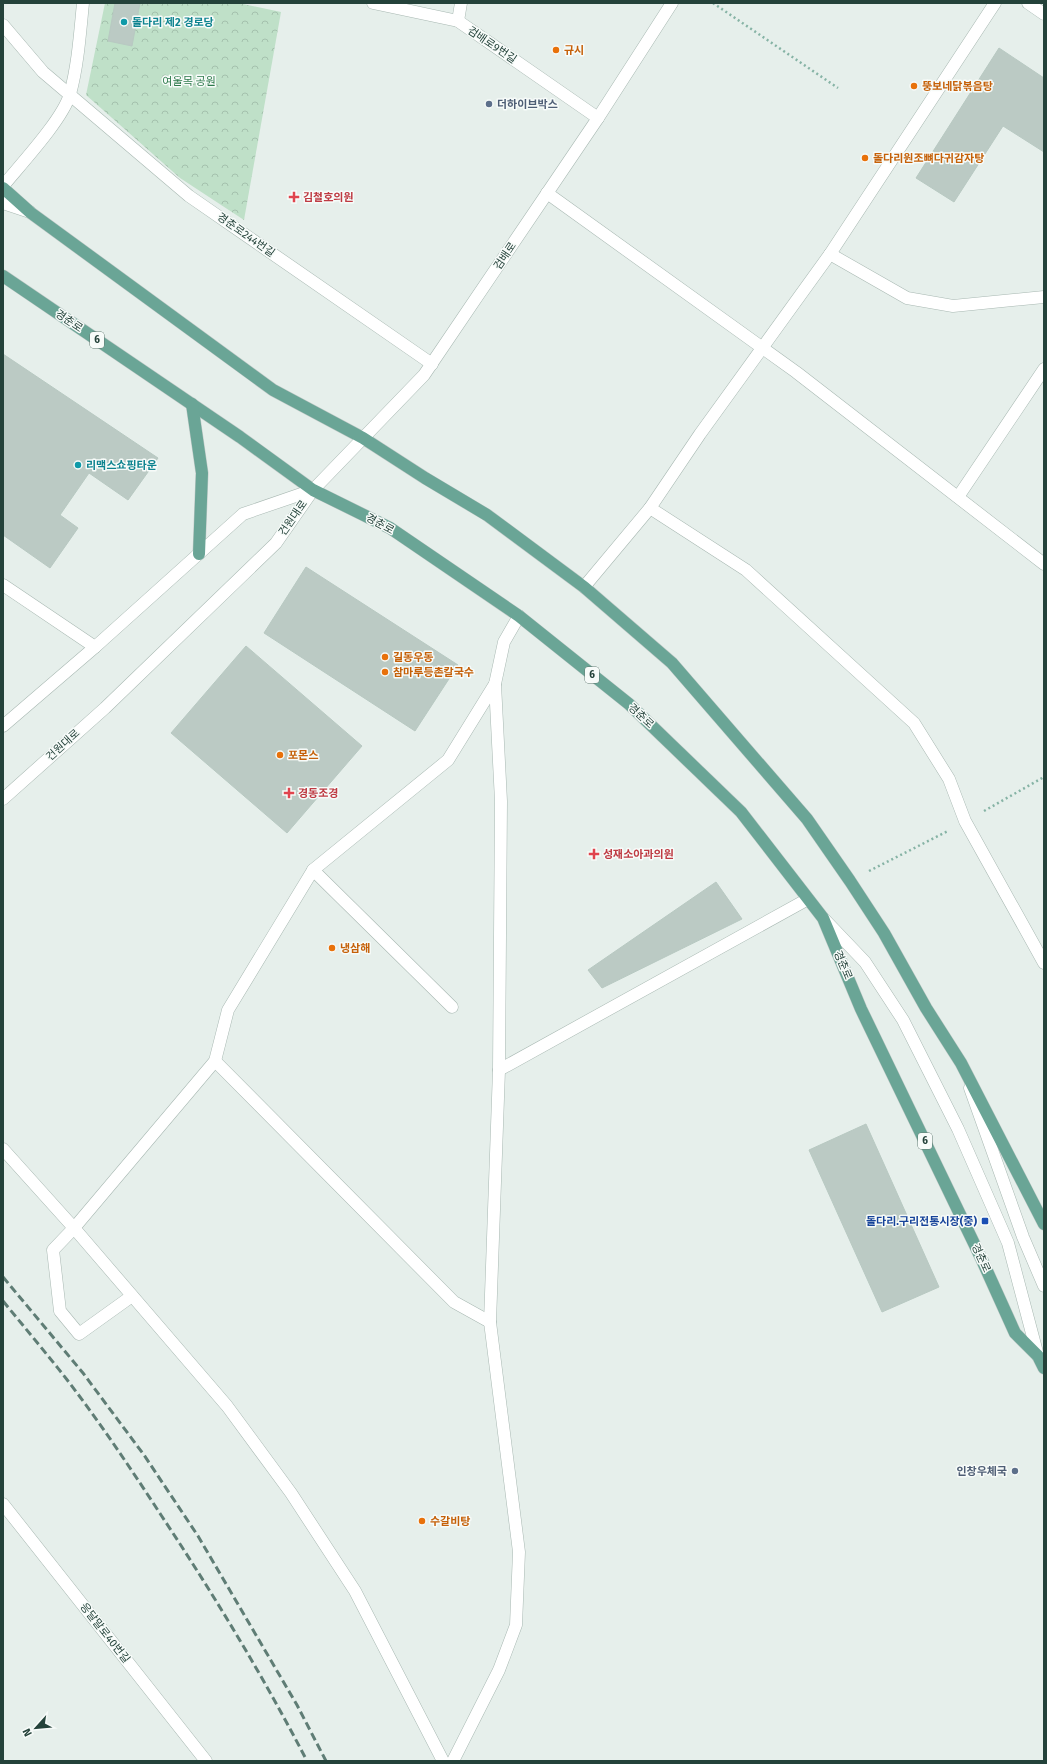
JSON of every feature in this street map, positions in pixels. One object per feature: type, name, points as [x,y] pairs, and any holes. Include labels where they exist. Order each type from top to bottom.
[{"type":"main road","points":[[3,187],[31,213],[273,390],[363,438],[425,478],[487,515],[584,587],[672,663],[807,819],[850,880],[884,933],[926,1008],[961,1063],[1044,1224]]},
{"type":"main road","name":"경춘로","points":[[3,276],[192,404],[313,490],[390,528],[519,616],[628,704],[740,812],[823,918],[861,1009],[982,1260],[1014,1333],[1038,1356],[1044,1368]]},
{"type":"main road","points":[[192,404],[202,473],[199,554]]},
{"type":"street","points":[[3,187],[58,117],[70,95],[79,41],[83,3]]},
{"type":"street","name":"검배로9번길","points":[[373,3],[458,21],[598,118]]},
{"type":"street","points":[[458,21],[461,3]]},
{"type":"street","name":"검배로","points":[[313,490],[424,375],[598,118],[672,3]]},
{"type":"street","points":[[584,587],[650,508],[700,434],[830,254],[995,3]]},
{"type":"street","points":[[1028,3],[1044,14]]},
{"type":"street","name":"경춘로244번길","points":[[3,25],[43,72],[189,196],[432,364]]},
{"type":"street","points":[[547,193],[796,372],[1044,564]]},
{"type":"street","points":[[3,203],[31,213]]},
{"type":"street","points":[[830,254],[907,298],[953,306],[1044,297]]},
{"type":"street","points":[[958,497],[1044,369]]},
{"type":"street","name":"건원대로","points":[[3,726],[95,647],[244,514],[313,490]]},
{"type":"street","name":"건원대로","points":[[3,800],[105,708],[276,543],[313,490]]},
{"type":"street","points":[[650,508],[746,570],[914,723],[949,779],[966,821],[1044,963]]},
{"type":"street","points":[[3,585],[95,647]]},
{"type":"street","points":[[453,1761],[499,1670],[516,1625],[518,1552],[490,1322],[499,1070],[501,801],[495,684],[504,642],[519,616]]},
{"type":"street","points":[[132,1296],[79,1334],[60,1311],[53,1250],[74,1228],[215,1061],[228,1010],[313,870],[448,760],[495,684]]},
{"type":"street","points":[[313,870],[452,1007]]},
{"type":"street","points":[[499,1070],[808,899]]},
{"type":"street","points":[[823,918],[865,962],[903,1020],[958,1129],[1008,1243],[1038,1356]]},
{"type":"street","points":[[215,1061],[454,1302],[490,1322]]},
{"type":"street","points":[[961,1063],[1023,1237],[1044,1286]]},
{"type":"street","points":[[3,1149],[74,1228],[227,1406],[291,1493],[356,1591],[443,1761]]},
{"type":"street","name":"응달말로40번길","points":[[3,1504],[206,1761]]},
{"type":"path","points":[[713,3],[838,88]]},
{"type":"green space","name":"여울목 공원","points":[[105,3],[238,3],[281,12],[244,220],[180,178],[86,95]]},
{"type":"building","name":"돌다리 제2 경로당","points":[[115,3],[140,3],[132,46],[108,41]]},
{"type":"building","points":[[999,48],[1044,78],[1044,152],[1003,126],[954,202],[916,178]]},
{"type":"building","name":"리맥스쇼핑타운","points":[[3,354],[158,458],[128,500],[89,473],[60,515],[78,528],[50,568],[3,535]]},
{"type":"building","points":[[306,567],[458,665],[415,731],[264,633]]},
{"type":"building","points":[[246,646],[362,746],[287,833],[171,733]]},
{"type":"building","points":[[716,882],[742,919],[602,988],[588,970]]},
{"type":"building","points":[[866,1124],[939,1287],[882,1312],[809,1150]]},
{"type":"railway","points":[[3,1277],[83,1373],[144,1455],[198,1536],[297,1705],[326,1761]]},
{"type":"railway","points":[[3,1301],[80,1397],[138,1481],[200,1575],[237,1636],[307,1761]]},
{"type":"place","name":"돌다리 제2 경로당","points":[[124,22]]},
{"type":"place","name":"규시","points":[[556,50]]},
{"type":"place","name":"뚱보네닭볶음탕","points":[[914,86]]},
{"type":"place","name":"더하이브박스","points":[[489,104]]},
{"type":"place","name":"돌다리원조뼈다귀감자탕","points":[[865,158]]},
{"type":"place","name":"김철호의원","points":[[294,197]]},
{"type":"place","name":"리맥스쇼핑타운","points":[[78,465]]},
{"type":"place","name":"길동우동","points":[[385,657]]},
{"type":"place","name":"참마루등촌칼국수","points":[[385,672]]},
{"type":"place","name":"포몬스","points":[[280,755]]},
{"type":"place","name":"경동조경","points":[[289,793]]},
{"type":"place","name":"성재소아과의원","points":[[594,854]]},
{"type":"place","name":"냉삼해","points":[[332,948]]},
{"type":"place","name":"돌다리.구리전통시장(중)","points":[[985,1221]]},
{"type":"place","name":"인창우체국","points":[[1015,1471]]},
{"type":"place","name":"수갈비탕","points":[[422,1521]]}]
